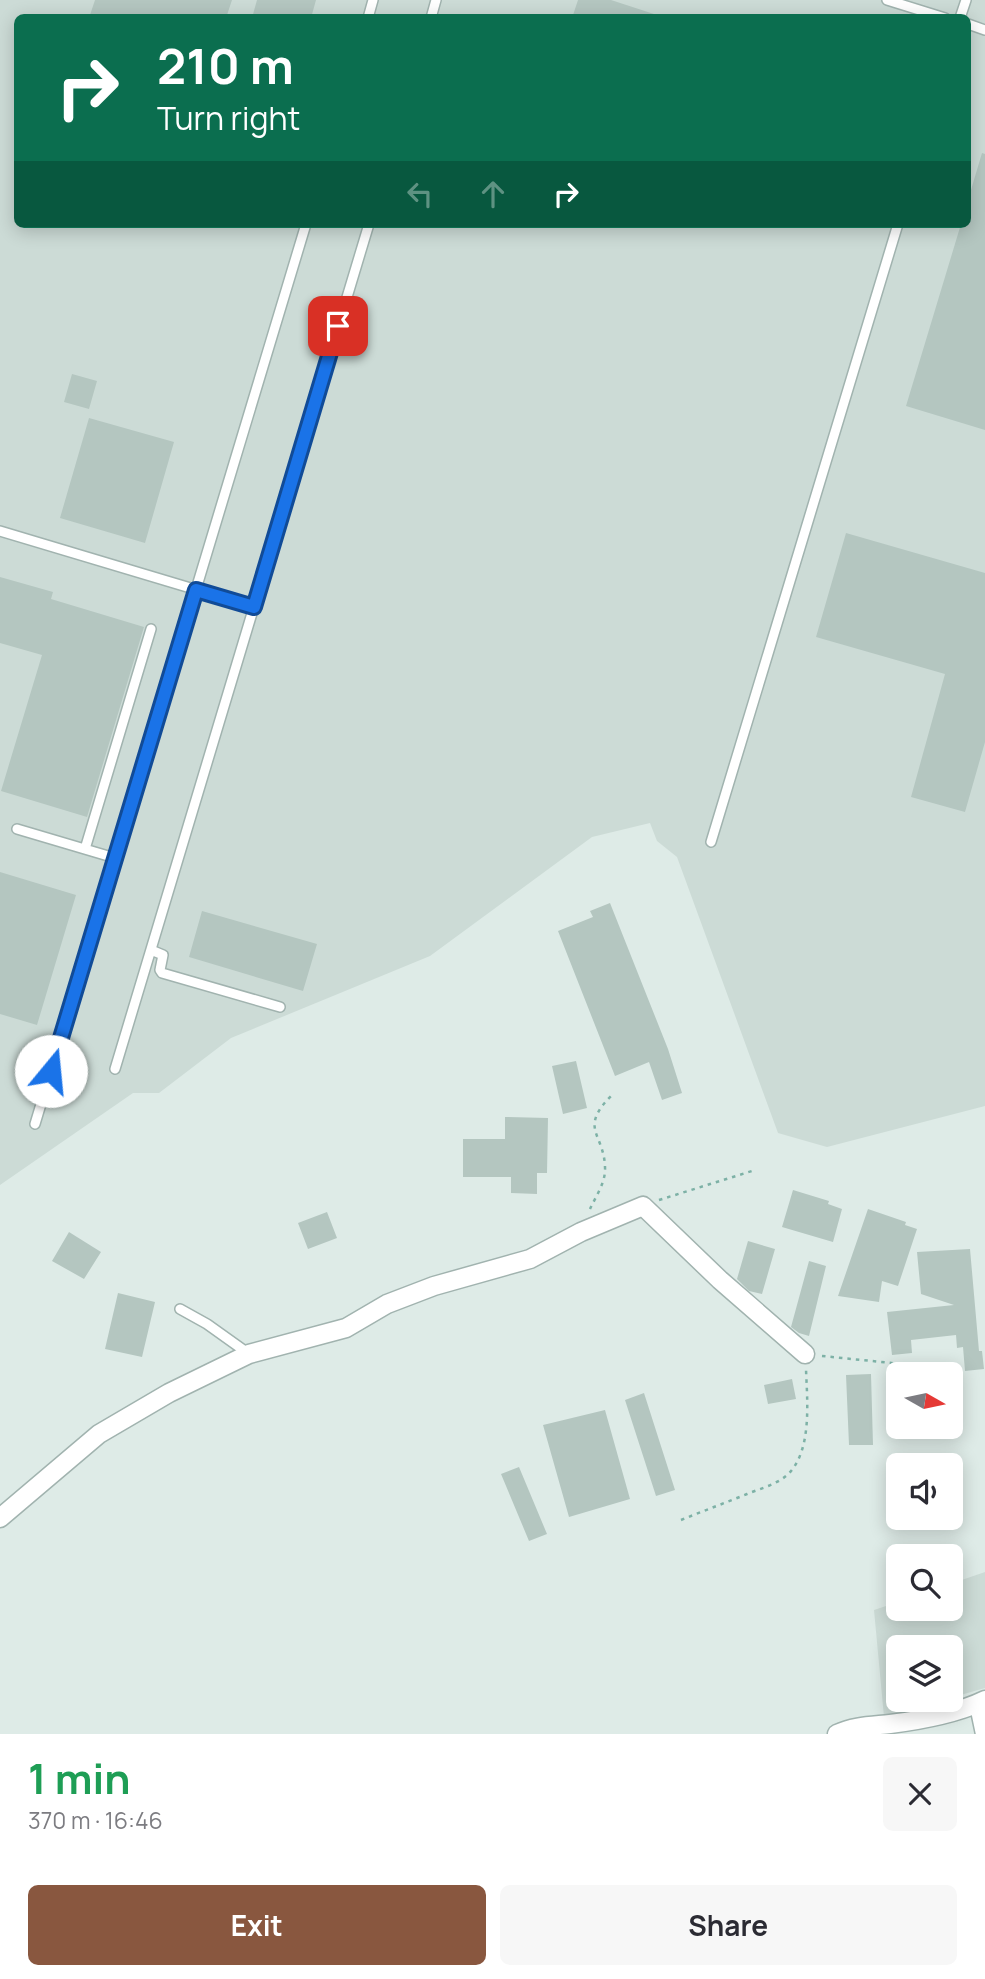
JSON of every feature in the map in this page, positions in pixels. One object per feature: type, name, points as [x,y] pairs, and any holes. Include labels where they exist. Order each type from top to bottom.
[{"type":"street","points":[[0,1518],[99,1434],[169,1393],[249,1354],[346,1328],[387,1304],[434,1286],[530,1259],[581,1231],[643,1206],[720,1280],[805,1354]]},
{"type":"street","points":[[837,1734],[848,1729],[968,1708],[985,1700]]},
{"type":"street","points":[[985,1710],[981,1715],[985,1734]]},
{"type":"lane","points":[[887,0],[932,14]]},
{"type":"lane","points":[[35,1124],[305,228]]},
{"type":"lane","points":[[115,1069],[368,228]]},
{"type":"lane","points":[[711,842],[897,228]]},
{"type":"lane","points":[[0,531],[254,607]]},
{"type":"lane","points":[[85,849],[151,629]]},
{"type":"lane","points":[[17,829],[115,858]]},
{"type":"lane","points":[[150,950],[163,954],[160,970],[162,973],[280,1007]]},
{"type":"lane","points":[[180,1308],[249,1354]]},
{"type":"path","points":[[581,1231],[606,1170],[596,1138],[596,1119],[602,1105],[612,1095]]},
{"type":"path","points":[[643,1206],[752,1171]]},
{"type":"path","points":[[681,1520],[770,1485],[785,1476],[797,1462],[808,1414],[805,1354],[886,1362]]},
{"type":"shaded area","points":[[0,0],[985,0],[985,1106],[827,1147],[778,1133],[677,857],[657,841],[650,823],[592,837],[430,956],[231,1038],[159,1093],[133,1093],[0,1185]]},
{"type":"shaded area","points":[[985,1572],[985,1688],[963,1694],[963,1635],[886,1635],[886,1712],[901,1712],[884,1717],[874,1610],[886,1606],[886,1621],[963,1621],[963,1580]]},
{"type":"building","points":[[95,0],[232,0],[227,14],[90,14]]},
{"type":"building","points":[[257,0],[316,0],[312,14],[253,14]]},
{"type":"building","points":[[578,0],[611,0],[654,14],[573,14]]},
{"type":"building","points":[[982,153],[985,154],[985,430],[906,406],[960,228],[971,228],[971,190]]},
{"type":"building","points":[[72,374],[97,381],[89,409],[64,402]]},
{"type":"building","points":[[89,418],[174,442],[145,543],[60,518]]},
{"type":"building","points":[[846,533],[985,573],[985,742],[965,812],[911,797],[945,674],[816,637]]},
{"type":"building","points":[[0,577],[53,592],[51,599],[144,627],[87,817],[1,791],[42,655],[0,643]]},
{"type":"building","points":[[0,872],[76,895],[37,1025],[0,1014]]},
{"type":"building","points":[[610,903],[668,1049],[682,1093],[662,1100],[649,1062],[615,1076],[558,931],[593,917],[590,911]]},
{"type":"building","points":[[202,911],[317,944],[303,991],[189,957]]},
{"type":"building","points":[[576,1061],[587,1108],[563,1114],[552,1066]]},
{"type":"building","points":[[505,1117],[548,1118],[547,1173],[537,1173],[537,1194],[511,1193],[511,1177],[463,1177],[463,1139],[505,1139]]},
{"type":"building","points":[[793,1190],[829,1201],[828,1204],[842,1209],[833,1242],[782,1227]]},
{"type":"building","points":[[868,1209],[906,1222],[905,1225],[917,1229],[898,1286],[882,1281],[879,1302],[838,1296]]},
{"type":"building","points":[[327,1212],[337,1238],[308,1249],[298,1223]]},
{"type":"building","points":[[69,1232],[101,1252],[84,1279],[52,1261]]},
{"type":"building","points":[[748,1241],[775,1249],[762,1294],[749,1291],[737,1279]]},
{"type":"building","points":[[970,1249],[979,1351],[982,1351],[984,1369],[965,1371],[963,1347],[957,1348],[956,1335],[911,1340],[912,1353],[892,1355],[887,1312],[954,1305],[921,1294],[917,1252]]},
{"type":"building","points":[[809,1261],[826,1266],[809,1336],[791,1327]]},
{"type":"building","points":[[118,1293],[155,1302],[142,1357],[105,1349]]},
{"type":"building","points":[[871,1374],[873,1445],[849,1445],[846,1375]]},
{"type":"building","points":[[792,1379],[796,1399],[768,1404],[764,1385]]},
{"type":"building","points":[[644,1393],[675,1490],[656,1496],[625,1400]]},
{"type":"building","points":[[605,1410],[630,1499],[569,1517],[543,1425]]},
{"type":"building","points":[[519,1467],[547,1534],[529,1541],[501,1474]]},
{"type":"route","points":[[51,1071],[196,590],[254,607],[338,326]]}]
